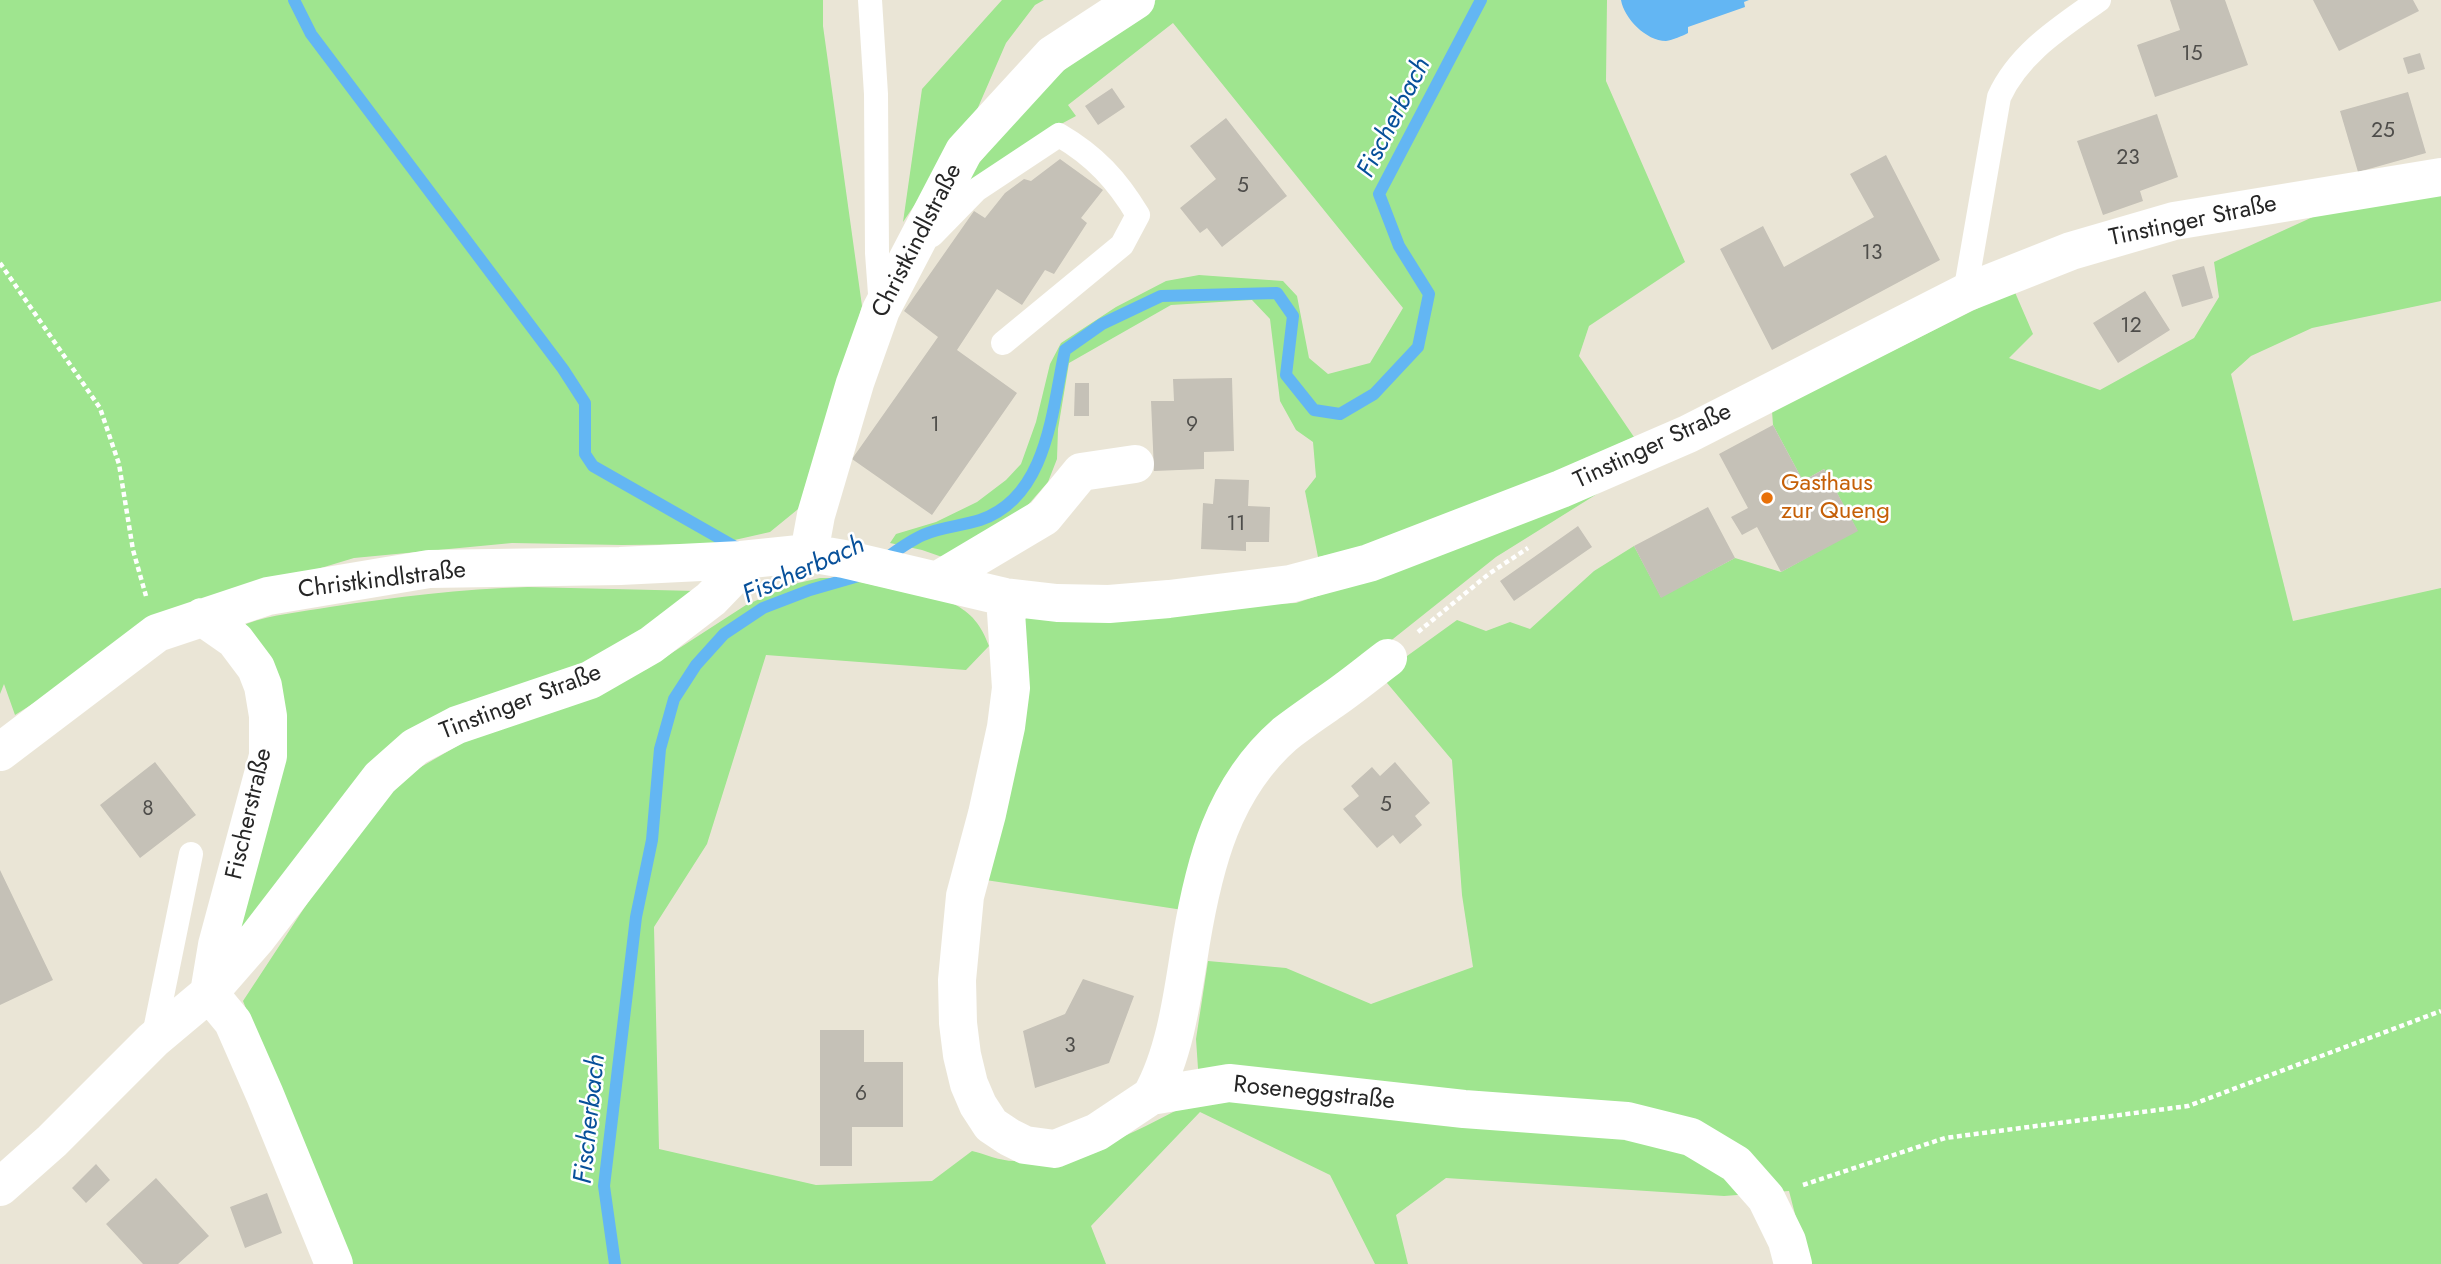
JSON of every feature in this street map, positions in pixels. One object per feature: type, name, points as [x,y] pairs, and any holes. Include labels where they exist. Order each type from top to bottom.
[{"type":"street","name":"Christkindlstraße","points":[[0,752],[157,634],[268,596],[429,569],[620,566],[826,556],[817,515],[855,383],[881,310],[964,151],[1052,55],[1136,0]]},
{"type":"street","name":"Tinstinger Straße","points":[[826,556],[1006,597],[1058,603],[1110,604],[1290,584],[1369,563],[1561,489],[1688,434],[1965,293],[2071,251],[2174,221],[2441,177]]},
{"type":"street","points":[[928,579],[1044,517],[1081,472],[1135,464]]},
{"type":"street","name":"Tinstinger Straße","points":[[209,993],[257,938],[380,778],[415,747],[457,724],[590,680],[651,645],[710,599],[738,571],[741,560]]},
{"type":"street","name":"Roseneggstraße","points":[[1006,597],[1011,688],[1008,714],[987,814],[965,896],[959,943],[958,1023],[969,1084],[991,1125],[1025,1145],[1055,1149],[1097,1132],[1151,1096],[1229,1083],[1451,1108],[1627,1121],[1692,1137],[1736,1164],[1766,1198],[1787,1241],[1793,1264]]},
{"type":"street","name":"Fischerstraße","points":[[202,617],[235,640],[256,668],[263,686],[268,716],[268,757],[217,945],[209,993]]},
{"type":"street","points":[[1151,1096],[1167,1061],[1206,866],[1219,827],[1234,795],[1258,762],[1286,734],[1388,658]]},
{"type":"street","points":[[0,1187],[52,1141],[153,1040],[209,993],[233,1021],[334,1264]]},
{"type":"lane","points":[[870,0],[876,94],[877,253],[881,310]]},
{"type":"lane","points":[[1965,293],[1999,97],[2006,82],[2026,57],[2050,34],[2099,0]]},
{"type":"lane","points":[[907,260],[976,190],[1059,135],[1084,149],[1121,187],[1138,215],[1122,245],[1003,343]]},
{"type":"lane","points":[[153,1040],[191,854]]},
{"type":"path","points":[[0,263],[100,408],[119,464],[132,550],[157,634]]},
{"type":"path","points":[[1766,1198],[1945,1138],[2188,1106],[2441,1011]]},
{"type":"green space","points":[[0,0],[823,0],[823,26],[862,306],[808,501],[770,532],[717,544],[512,543],[354,558],[301,574],[53,691],[15,715],[4,684],[0,694]]},
{"type":"green space","points":[[1002,0],[1044,0],[1035,5],[1006,43],[973,119],[903,222],[922,89]]},
{"type":"green space","points":[[1156,0],[1607,0],[1606,81],[1685,262],[1589,326],[1579,356],[1634,437],[1403,540],[1318,557],[1305,491],[1316,477],[1313,442],[1296,430],[1280,401],[1270,319],[1252,300],[1171,305],[1069,363],[1058,429],[1057,459],[1048,482],[1021,513],[945,558],[890,543],[896,534],[936,522],[977,502],[1006,480],[1021,464],[1036,422],[1050,364],[1061,343],[1116,307],[1166,281],[1199,275],[1283,281],[1297,296],[1309,358],[1328,374],[1370,363],[1403,308],[1173,23],[1068,105],[1076,116],[1035,138],[952,200],[963,182],[1041,89],[1115,28]]},
{"type":"green space","points":[[2441,195],[2441,301],[2312,328],[2251,356],[2231,374],[2293,621],[2441,588],[2441,1264],[1808,1264],[1789,1191],[1724,1196],[1446,1178],[1396,1215],[1408,1264],[1375,1264],[1330,1175],[1200,1112],[1091,1226],[1106,1264],[348,1264],[243,1001],[343,849],[377,806],[414,771],[464,742],[647,669],[746,605],[794,584],[820,578],[843,578],[952,603],[965,611],[975,620],[989,646],[966,670],[766,655],[707,844],[654,927],[659,1149],[816,1185],[932,1181],[972,1151],[1014,1161],[1063,1157],[1110,1142],[1200,1098],[1196,1039],[1208,961],[1286,968],[1371,1004],[1473,967],[1462,895],[1452,760],[1387,683],[1389,669],[1457,620],[1486,631],[1510,622],[1530,629],[1594,571],[1634,546],[1661,597],[1735,558],[1781,572],[1857,530],[1824,469],[1803,481],[1773,425],[1772,411],[2014,290],[2033,334],[2009,358],[2100,390],[2194,338],[2219,297],[2214,262],[2315,216]]},
{"type":"green space","points":[[1629,474],[1496,557],[1266,740],[1183,910],[979,879],[1020,622],[1031,615],[1296,603],[1379,576]]},
{"type":"green space","points":[[528,587],[697,591],[645,634],[587,662],[432,719],[233,947],[272,785],[246,624],[288,614],[379,600]]},
{"type":"water","points":[[1621,0],[1749,0],[1744,2],[1745,7],[1688,27],[1688,33],[1666,41],[1651,37],[1637,27],[1626,14]]},
{"type":"building","points":[[2170,0],[2225,0],[2248,65],[2155,97],[2137,45],[2180,30]]},
{"type":"building","points":[[2313,0],[2413,0],[2419,11],[2339,51]]},
{"type":"building","points":[[2420,53],[2425,69],[2408,74],[2403,58]]},
{"type":"building","points":[[1112,88],[1125,107],[1098,125],[1085,106]]},
{"type":"building","points":[[2408,92],[2426,153],[2358,172],[2340,111]]},
{"type":"building","points":[[2157,114],[2178,177],[2140,191],[2143,201],[2103,215],[2077,141]]},
{"type":"building","points":[[1226,118],[1287,196],[1222,247],[1207,228],[1200,233],[1180,208],[1216,179],[1190,146]]},
{"type":"building","points":[[1886,155],[1940,260],[1772,350],[1720,249],[1763,226],[1784,267],[1874,217],[1850,174]]},
{"type":"building","points":[[1060,159],[1103,190],[1081,218],[1087,223],[1054,274],[1045,270],[1022,305],[997,289],[957,350],[1017,393],[932,515],[852,459],[938,337],[904,311],[974,211],[985,218],[1005,193],[1024,179],[1031,181]]},
{"type":"building","points":[[2204,266],[2213,298],[2182,307],[2172,275]]},
{"type":"building","points":[[2145,291],[2170,330],[2118,363],[2093,323]]},
{"type":"building","points":[[1232,378],[1234,451],[1204,452],[1204,469],[1154,471],[1151,401],[1174,401],[1173,379]]},
{"type":"building","points":[[1075,383],[1089,383],[1089,416],[1074,416]]},
{"type":"building","points":[[1773,425],[1803,481],[1824,469],[1858,531],[1781,572],[1757,527],[1742,535],[1731,517],[1748,508],[1719,454]]},
{"type":"building","points":[[1215,479],[1249,480],[1248,506],[1270,507],[1269,542],[1246,542],[1246,551],[1201,549],[1203,503],[1213,504]]},
{"type":"building","points":[[1708,507],[1735,558],[1661,598],[1634,546]]},
{"type":"building","points":[[1578,526],[1592,547],[1514,601],[1500,581]]},
{"type":"building","points":[[155,762],[196,815],[140,858],[100,805]]},
{"type":"building","points":[[1395,762],[1430,803],[1415,816],[1422,825],[1400,844],[1393,835],[1377,848],[1343,809],[1359,796],[1351,786],[1372,767],[1380,776]]},
{"type":"building","points":[[0,870],[53,980],[0,1005]]},
{"type":"building","points":[[1083,979],[1134,996],[1109,1063],[1035,1088],[1023,1031],[1065,1014]]},
{"type":"building","points":[[820,1030],[864,1030],[864,1062],[903,1062],[903,1127],[852,1127],[852,1166],[820,1166]]},
{"type":"building","points":[[96,1164],[110,1180],[86,1203],[72,1188]]},
{"type":"building","points":[[156,1178],[209,1236],[178,1264],[143,1264],[106,1224]]},
{"type":"building","points":[[267,1193],[282,1233],[245,1248],[230,1207]]},
{"type":"waterway","points":[[294,0],[311,34],[563,369],[585,403],[585,454],[593,466],[737,548]]},
{"type":"waterway","name":"Fischerbach","points":[[882,561],[923,535],[980,520],[1003,509],[1020,492],[1033,472],[1043,448],[1065,350],[1102,324],[1161,296],[1277,293],[1293,316],[1286,375],[1314,410],[1340,414],[1374,394],[1418,347],[1429,294],[1399,246],[1379,194],[1481,0]]},
{"type":"waterway","name":"Fischerbach","points":[[615,1264],[604,1186],[636,917],[652,840],[660,749],[674,699],[696,665],[724,634],[763,608],[810,590],[862,575]]},
{"type":"place","name":"Gasthaus zur Queng","points":[[1767,498]]}]
